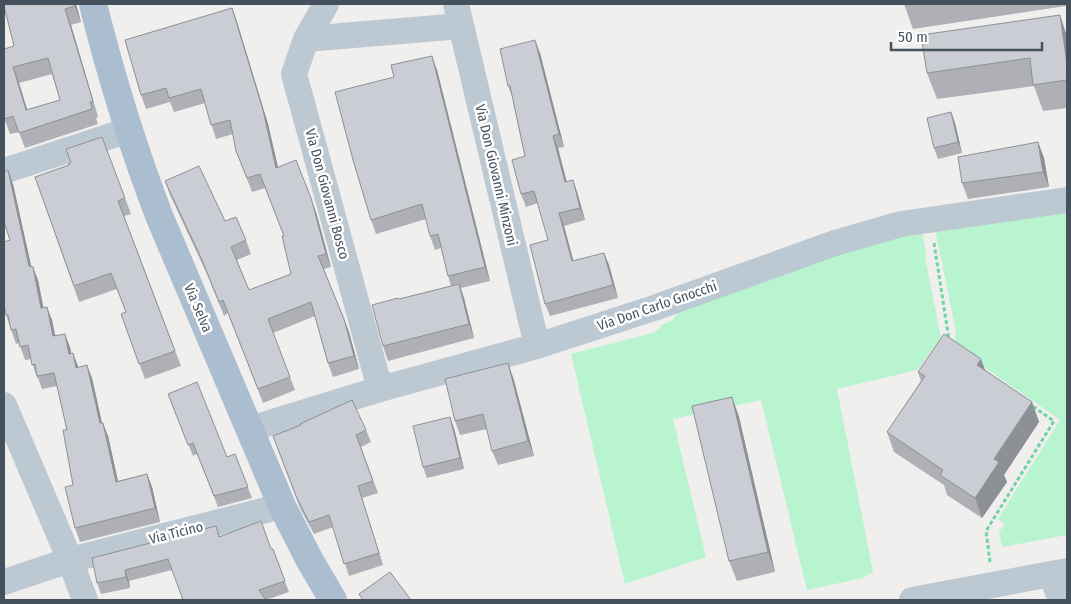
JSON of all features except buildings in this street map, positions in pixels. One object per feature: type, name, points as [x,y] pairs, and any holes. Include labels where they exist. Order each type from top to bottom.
[{"type":"main road","name":"Via Selva","points":[[92,4],[129,130],[160,218],[282,506],[309,559],[333,600]]},
{"type":"street","name":"Via Don Giovanni Bosco","points":[[326,4],[306,39],[294,74],[380,389]]},
{"type":"street","points":[[306,39],[459,15]]},
{"type":"street","name":"Via Don Giovanni Minzoni","points":[[459,15],[537,346]]},
{"type":"street","points":[[4,171],[129,130]]},
{"type":"street","name":"Via Don Carlo Gnocchi","points":[[250,429],[380,389],[537,346],[654,308],[835,243],[901,224],[1067,200]]},
{"type":"street","points":[[4,405],[85,600]]},
{"type":"street","name":"Via Ticino","points":[[4,582],[70,560],[282,506]]},
{"type":"street","points":[[912,600],[1059,572],[1061,600]]},
{"type":"path","points":[[931,220],[949,346]]},
{"type":"path","points":[[993,584],[986,531],[1054,421],[1030,404]]},
{"type":"green space","points":[[1067,207],[1067,535],[1002,547],[999,532],[1005,524],[998,519],[1060,420],[954,346],[956,332],[934,224]]},
{"type":"green space","points":[[921,226],[926,252],[925,257],[941,338],[917,370],[837,389],[873,572],[863,578],[807,590],[761,400],[673,419],[706,557],[625,584],[571,354],[652,333],[659,329],[661,325],[673,320],[680,309]]}]
